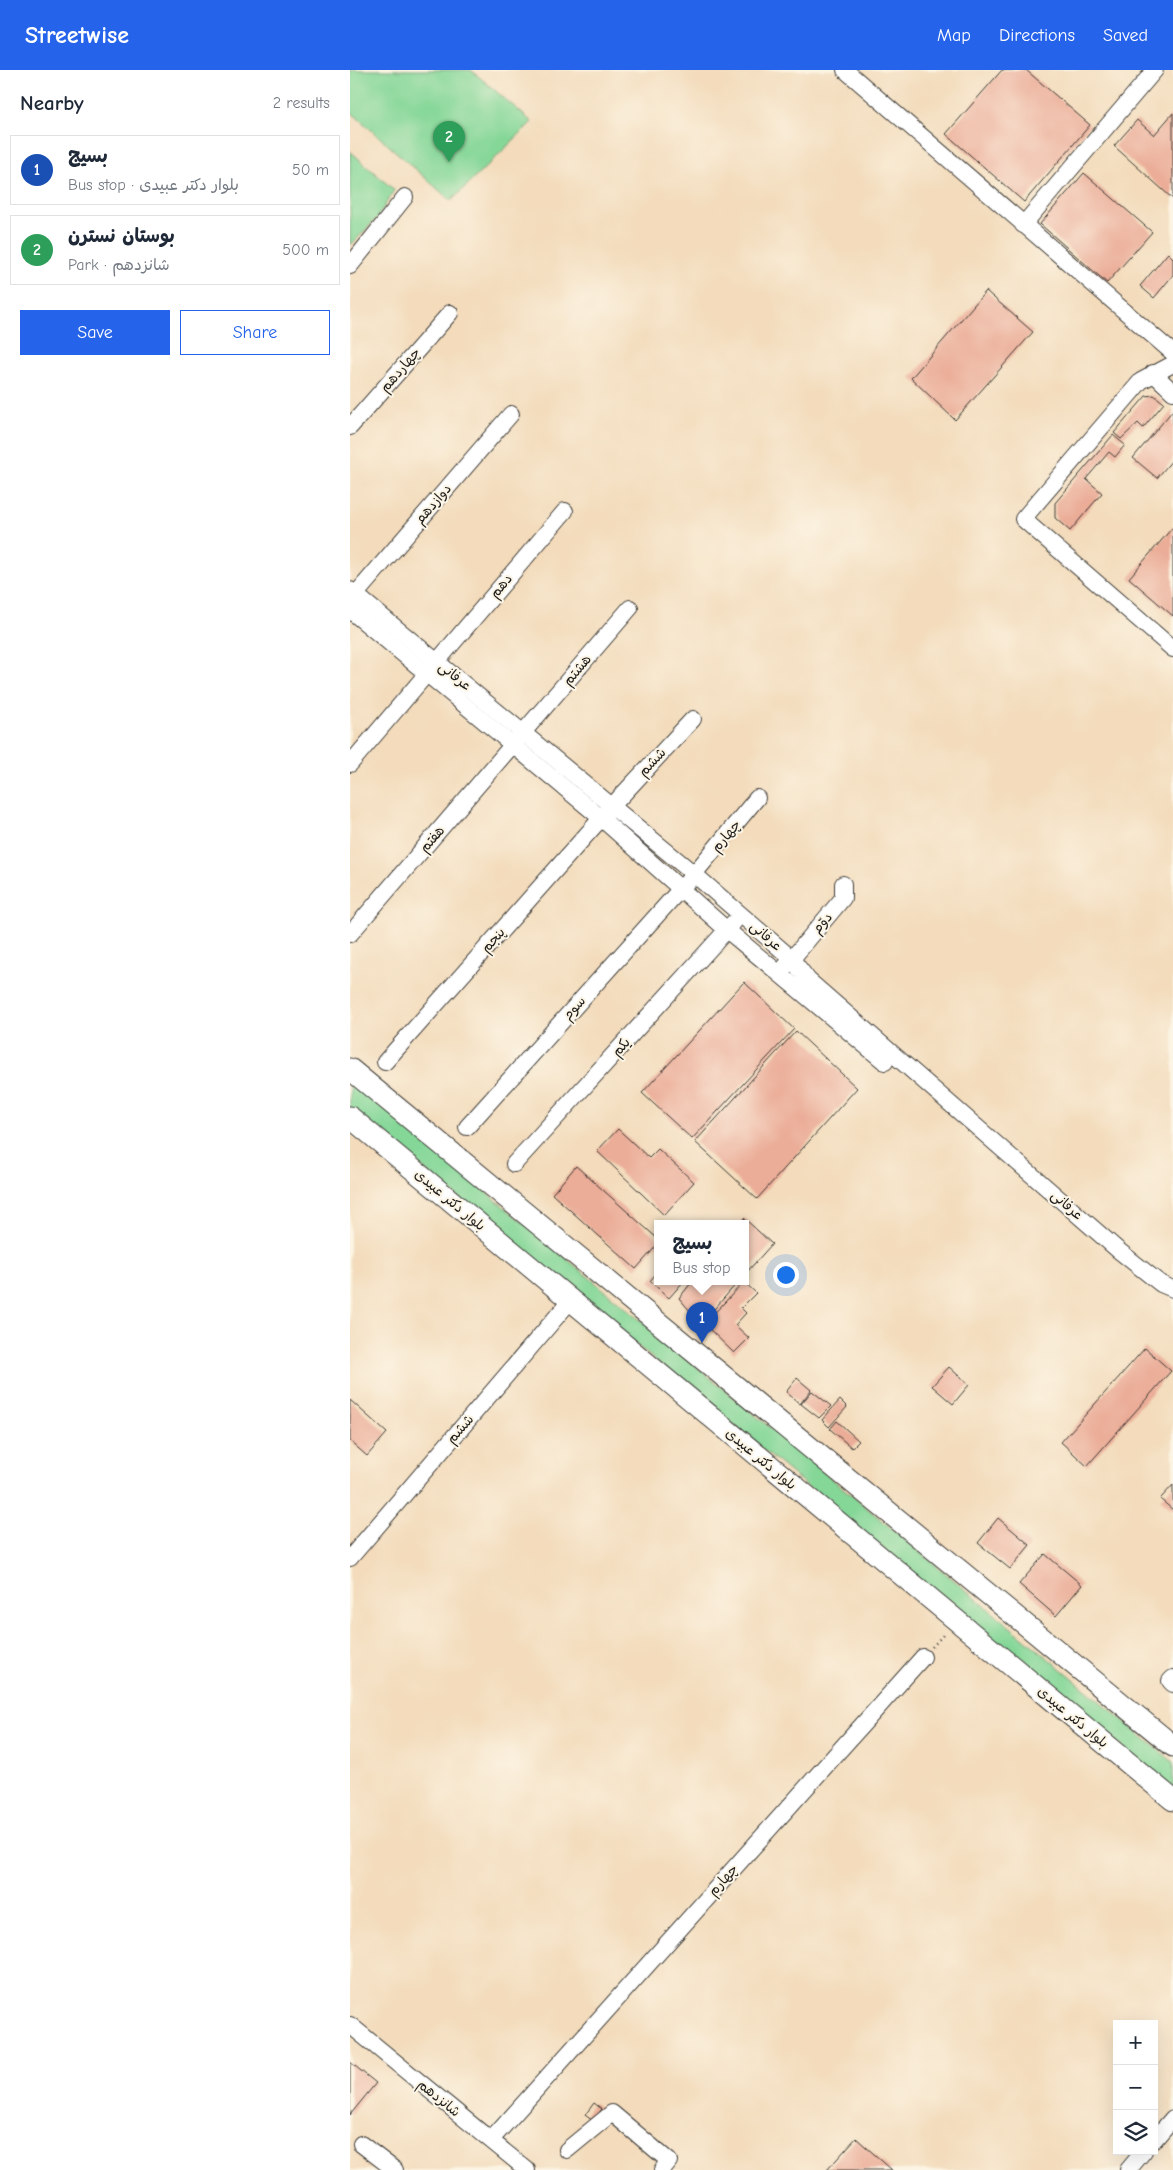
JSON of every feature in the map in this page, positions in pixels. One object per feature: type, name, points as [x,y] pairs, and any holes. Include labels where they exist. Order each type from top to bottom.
[{"type":"main road","points":[[350,1069],[1173,1746]]},
{"type":"main road","name":"بلوار دکتر عبیدی","points":[[350,1117],[1173,1800]]},
{"type":"street","points":[[845,70],[1173,354]]},
{"type":"street","points":[[1023,225],[1154,70]]},
{"type":"street","points":[[350,266],[405,197]]},
{"type":"street","name":"چهاردهم","points":[[350,427],[450,313]]},
{"type":"street","points":[[1173,364],[1141,381],[1023,520],[1173,649]]},
{"type":"street","points":[[1153,373],[1173,392]]},
{"type":"street","name":"دوازدهم","points":[[351,599],[511,414]]},
{"type":"street","name":"دهم","points":[[350,764],[565,511]]},
{"type":"street","name":"عرفانی","points":[[351,599],[432,667],[513,745],[601,818],[727,930],[1146,1283],[1173,1297]]},
{"type":"street","name":"هشتم","points":[[513,745],[630,608]]},
{"type":"street","name":"عرفانی","points":[[432,667],[524,733],[694,874],[791,958],[808,980],[1111,1244],[1161,1284],[1173,1289]]},
{"type":"street","name":"ششم","points":[[601,818],[693,719]]},
{"type":"street","name":"هفتم","points":[[350,934],[513,745]]},
{"type":"street","name":"چهارم","points":[[681,889],[757,798]]},
{"type":"street","name":"پنجم","points":[[384,1062],[601,818]]},
{"type":"street","name":"دوّم","points":[[780,973],[843,898],[843,884]]},
{"type":"street","name":"سوم","points":[[467,1127],[681,889]]},
{"type":"street","name":"یکم","points":[[514,1164],[741,914]]},
{"type":"street","name":"ششم","points":[[350,1558],[570,1301]]},
{"type":"street","name":"چهارم","points":[[491,2140],[923,1657]]},
{"type":"street","points":[[1173,1678],[1170,1681],[1173,1684]]},
{"type":"street","name":"شانزدهم","points":[[350,2025],[525,2169]]},
{"type":"street","points":[[567,2150],[612,2112],[671,2167]]},
{"type":"street","points":[[1158,2135],[1173,2118]]},
{"type":"street","points":[[361,2144],[395,2170]]},
{"type":"street","points":[[1128,2170],[1141,2155]]},
{"type":"path","points":[[923,1657],[956,1620]]},
{"type":"green space","points":[[350,70],[471,70],[532,122],[451,201],[350,111]]},
{"type":"green space","points":[[350,151],[394,190],[378,217],[350,246]]},
{"type":"green space","points":[[350,1079],[1173,1762],[1173,1789],[350,1108]]},
{"type":"building","points":[[1002,70],[1026,70],[1090,125],[1024,202],[946,134]]},
{"type":"building","points":[[1173,113],[1173,199],[1114,146],[1137,120],[1154,135]]},
{"type":"building","points":[[1084,173],[1152,232],[1107,283],[1040,224]]},
{"type":"building","points":[[1168,253],[1173,258],[1173,275],[1154,298],[1140,286]]},
{"type":"building","points":[[986,291],[1033,332],[955,420],[911,378]]},
{"type":"building","points":[[1154,395],[1164,403],[1143,428],[1138,423],[1121,439],[1114,433],[1146,396]]},
{"type":"building","points":[[1173,410],[1173,459],[1157,478],[1133,458]]},
{"type":"building","points":[[1113,435],[1125,445],[1115,457],[1109,452],[1086,479],[1102,493],[1070,531],[1055,518],[1055,503]]},
{"type":"building","points":[[1173,527],[1173,616],[1129,578]]},
{"type":"building","points":[[744,982],[794,1029],[692,1139],[642,1093]]},
{"type":"building","points":[[796,1031],[857,1088],[757,1199],[695,1142]]},
{"type":"building","points":[[618,1129],[649,1158],[658,1149],[694,1182],[664,1215],[597,1151]]},
{"type":"building","points":[[576,1166],[654,1235],[654,1249],[636,1269],[552,1194]]},
{"type":"building","points":[[749,1223],[772,1244],[749,1270]]},
{"type":"building","points":[[654,1276],[654,1285],[650,1281]]},
{"type":"building","points":[[654,1285],[680,1285],[669,1298]]},
{"type":"building","points":[[690,1285],[735,1285],[701,1324],[679,1298]]},
{"type":"building","points":[[741,1285],[747,1285],[756,1293],[741,1308],[746,1313],[735,1325],[749,1338],[734,1353],[704,1324]]},
{"type":"building","points":[[1145,1348],[1171,1371],[1087,1466],[1061,1442]]},
{"type":"building","points":[[949,1367],[969,1385],[953,1404],[932,1386]]},
{"type":"building","points":[[797,1378],[811,1390],[800,1404],[786,1392]]},
{"type":"building","points":[[812,1391],[831,1406],[819,1418],[801,1404]]},
{"type":"building","points":[[350,1400],[387,1433],[367,1456],[350,1441]]},
{"type":"building","points":[[840,1400],[847,1407],[829,1427],[822,1420]]},
{"type":"building","points":[[837,1421],[859,1441],[852,1448],[830,1429]]},
{"type":"building","points":[[1173,1485],[1173,1510],[1160,1499]]},
{"type":"building","points":[[998,1518],[1030,1545],[1010,1569],[978,1543]]},
{"type":"building","points":[[1045,1554],[1082,1585],[1056,1616],[1019,1584]]},
{"type":"building","points":[[350,2062],[376,2083],[350,2115]]},
{"type":"building","points":[[594,2103],[602,2109],[593,2121],[585,2115]]},
{"type":"building","points":[[856,2138],[892,2170],[827,2170]]},
{"type":"place","name":"بوستان نسترن","points":[[449,162]]},
{"type":"place","name":"بسیج","points":[[702,1343]]}]
